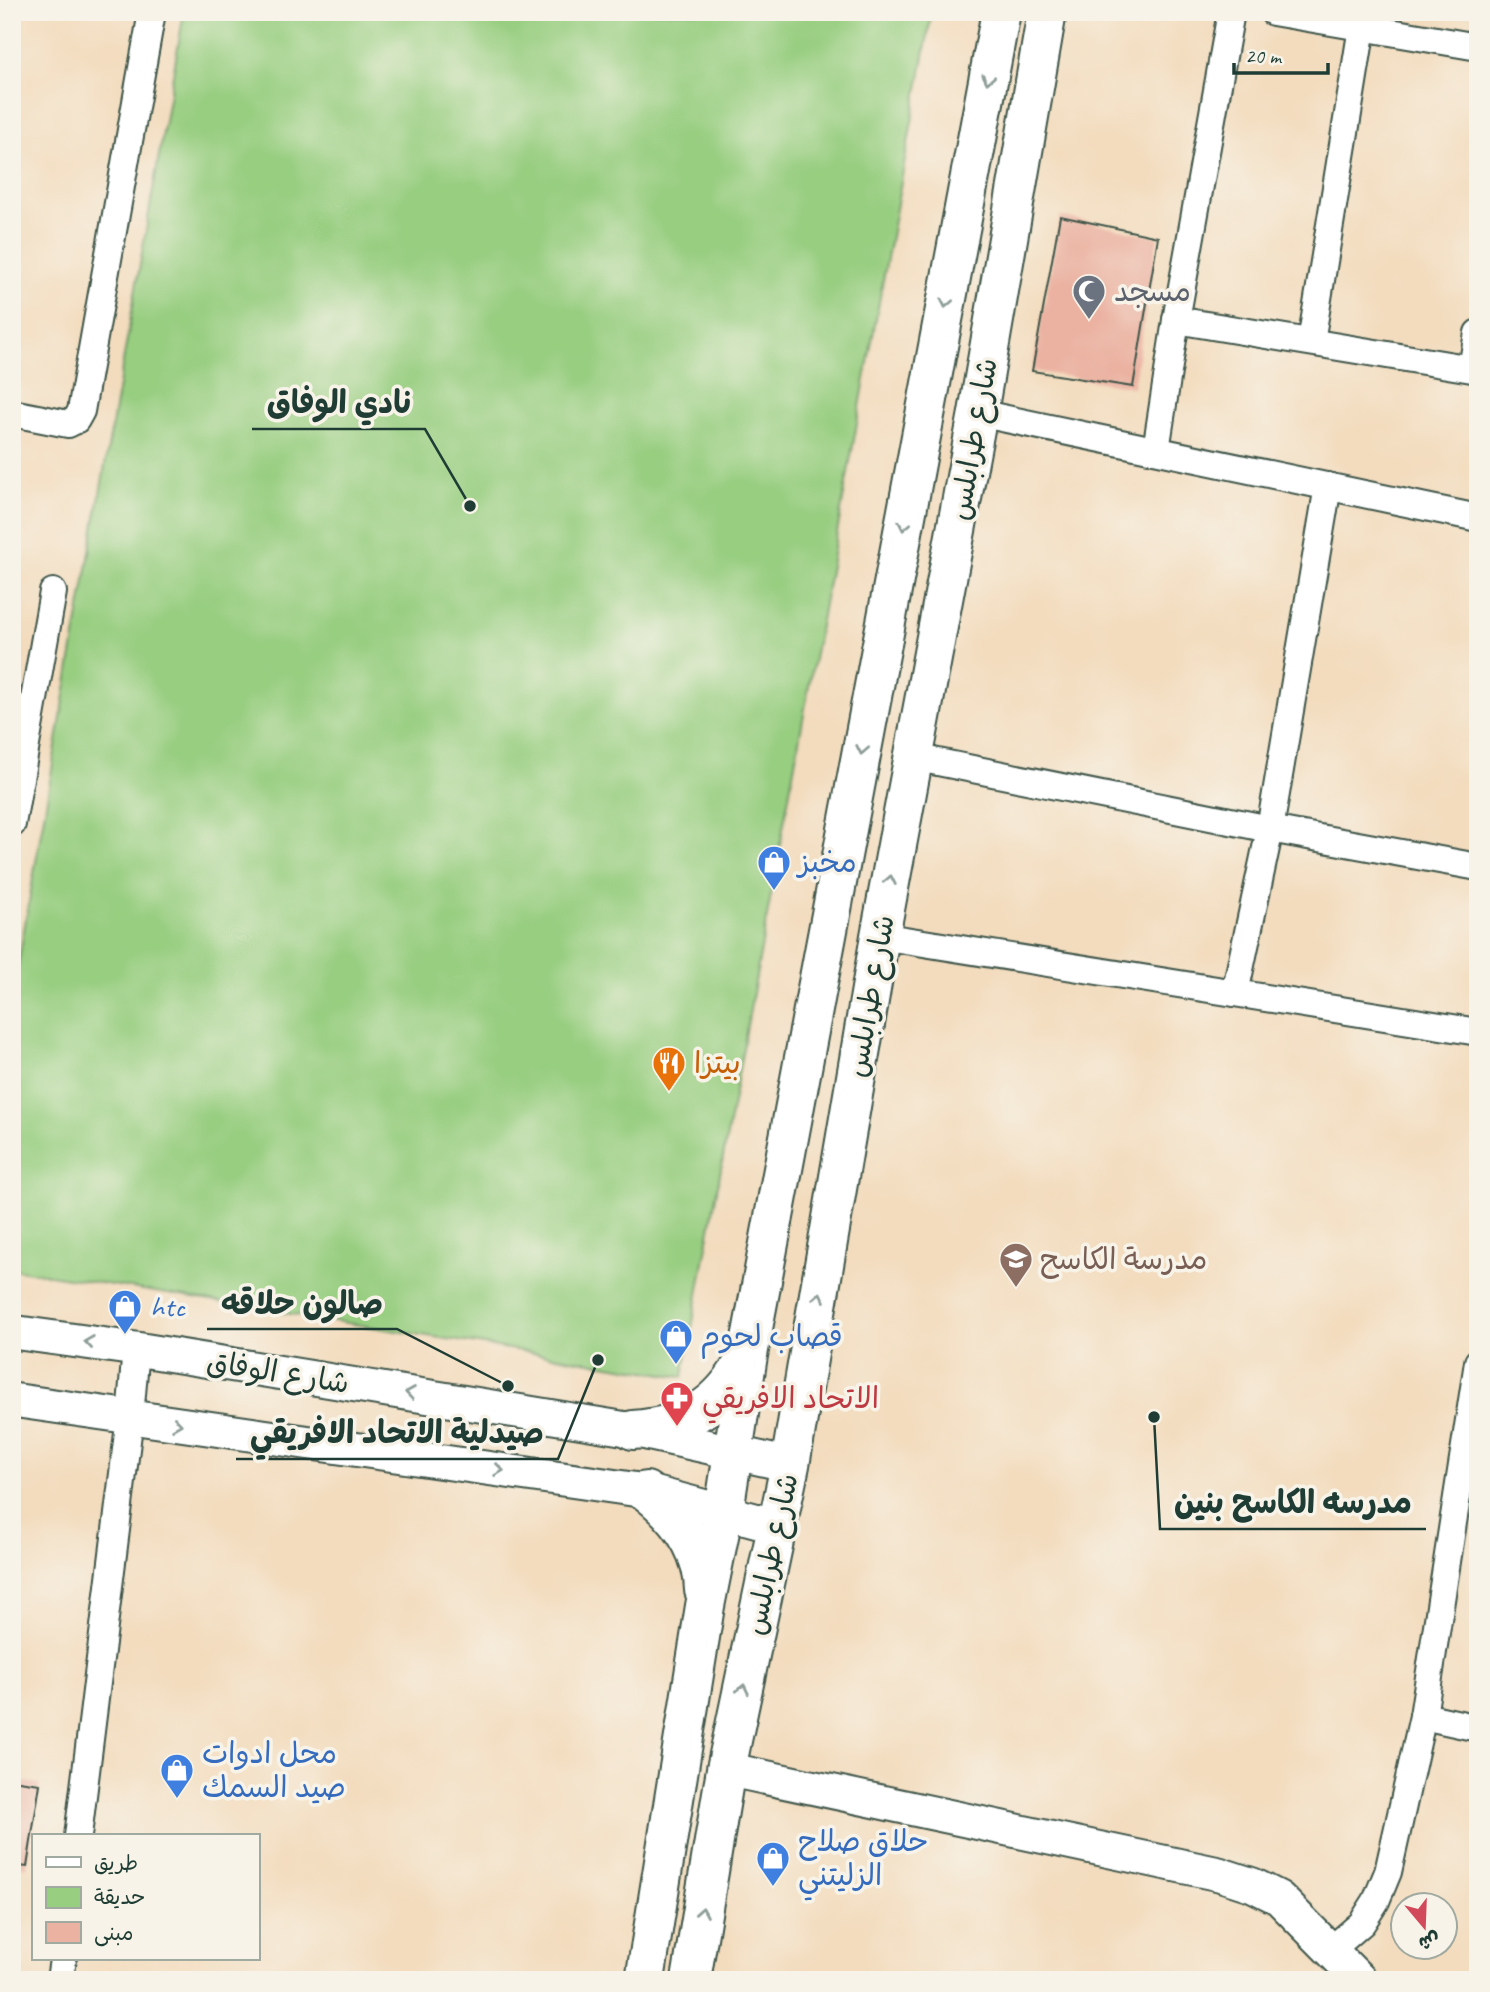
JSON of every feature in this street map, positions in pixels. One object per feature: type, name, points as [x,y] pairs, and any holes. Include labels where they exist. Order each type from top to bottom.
[{"type":"main road","name":"شارع طرابلس","points":[[645,1980],[748,1355],[1001,12]]},
{"type":"main road","name":"شارع طرابلس","points":[[691,1980],[726,1769],[790,1465],[880,936],[978,413],[1047,12]]},
{"type":"main road","points":[[633,1430],[681,1422],[703,1410],[722,1395],[737,1376],[748,1355]]},
{"type":"main road","points":[[646,1491],[667,1508],[684,1529],[697,1553],[704,1579],[705,1606]]},
{"type":"street","points":[[12,413],[68,424],[76,420],[81,411],[152,12]]},
{"type":"street","points":[[1156,450],[1176,320],[1231,12]]},
{"type":"street","points":[[1273,12],[1478,47]]},
{"type":"street","points":[[1311,342],[1362,27]]},
{"type":"street","points":[[1176,320],[1475,369],[1478,333]]},
{"type":"street","points":[[978,413],[1478,517]]},
{"type":"street","points":[[1235,993],[1270,830],[1328,486]]},
{"type":"street","points":[[12,824],[53,592]]},
{"type":"street","points":[[913,757],[1270,830],[1478,867]]},
{"type":"street","points":[[880,936],[1478,1032]]},
{"type":"street","name":"شارع الوفاق","points":[[12,1332],[136,1349],[633,1430],[790,1465]]},
{"type":"street","points":[[78,1834],[130,1418],[136,1349]]},
{"type":"street","points":[[1332,1949],[1362,1923],[1376,1901],[1388,1872],[1423,1716],[1478,1362]]},
{"type":"street","points":[[12,1400],[646,1491],[777,1526]]},
{"type":"street","points":[[1423,1716],[1478,1728]]},
{"type":"street","points":[[726,1769],[1219,1874],[1253,1885],[1279,1898],[1365,1978]]},
{"type":"street","points":[[61,1980],[63,1960]]},
{"type":"green space","points":[[184,12],[932,12],[683,1377],[12,1269],[12,999]]},
{"type":"building","points":[[1060,216],[1158,237],[1133,387],[1032,371]]},
{"type":"building","points":[[12,1780],[40,1784],[27,1867],[12,1865]]},
{"type":"place","name":"مسجد","points":[[1089,321]]},
{"type":"place","name":"نادي الوفاق","points":[[470,506]]},
{"type":"place","name":"مخبز","points":[[774,892]]},
{"type":"place","name":"بيتزا","points":[[669,1093]]},
{"type":"place","name":"مدرسة الكاسح","points":[[1016,1289]]},
{"type":"place","name":"htc","points":[[125,1336]]},
{"type":"place","name":"صيدلية الاتحاد الافريقي","points":[[598,1360]]},
{"type":"place","name":"قصاب لحوم","points":[[676,1366]]},
{"type":"place","name":"صالون حلاقه","points":[[508,1386]]},
{"type":"place","name":"مدرسه الكاسح بنين","points":[[1154,1417]]},
{"type":"place","name":"الاتحاد الافريقي","points":[[677,1428]]},
{"type":"place","name":"محل ادوات صيد السمك","points":[[177,1800]]},
{"type":"place","name":"حلاق صلاح الزليتني","points":[[773,1888]]}]
